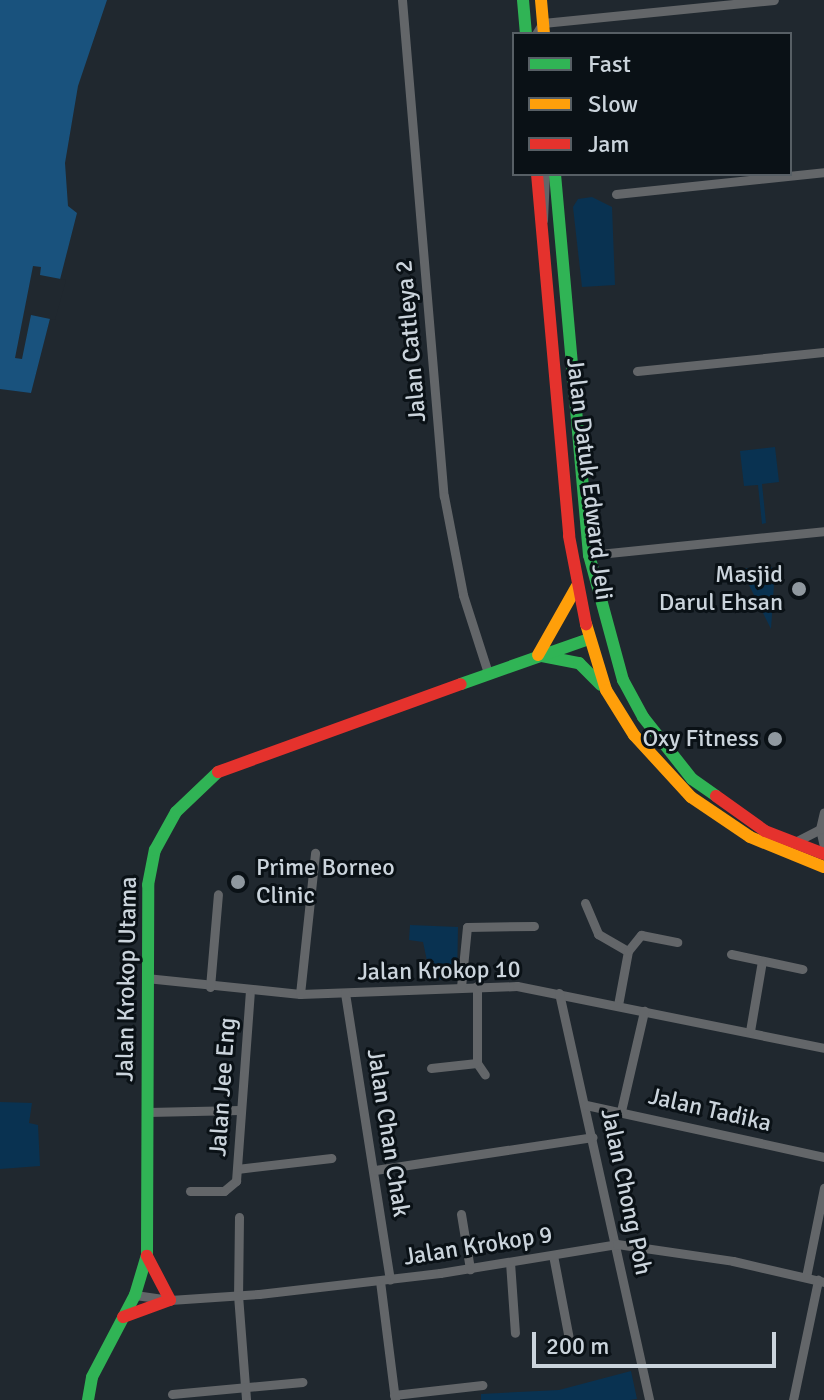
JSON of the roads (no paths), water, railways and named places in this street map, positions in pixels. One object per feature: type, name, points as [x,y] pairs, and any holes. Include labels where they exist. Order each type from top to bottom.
[{"type":"street","name":"Jalan Cattleya 2","points":[[402,0],[444,496],[463,595],[488,673]]},
{"type":"street","points":[[523,0],[526,32]]},
{"type":"street","points":[[541,0],[541,30],[774,0]]},
{"type":"street","points":[[792,175],[824,172]]},
{"type":"street","name":"Jalan Datuk Edward Jeli","points":[[537,176],[560,461],[577,586],[589,639],[606,690],[634,735],[691,797],[750,837],[824,867]]},
{"type":"street","points":[[541,227],[547,206],[545,176]]},
{"type":"street","name":"Jalan Datuk Edward Jeli","points":[[555,176],[589,555],[600,610],[613,650],[643,717],[684,771],[716,800],[792,843],[824,854]]},
{"type":"street","points":[[616,194],[786,176]]},
{"type":"street","points":[[637,371],[824,352]]},
{"type":"street","points":[[589,555],[824,531]]},
{"type":"street","points":[[577,586],[538,655],[579,663],[606,690]]},
{"type":"street","points":[[600,610],[589,639],[613,650]]},
{"type":"street","name":"Jalan Krokop Utama","points":[[88,1400],[92,1377],[135,1295],[147,1255],[146,978],[150,865],[180,807],[214,774],[235,764],[589,639]]},
{"type":"street","points":[[824,812],[820,829],[824,846]]},
{"type":"street","points":[[792,843],[820,829]]},
{"type":"street","points":[[300,994],[315,853]]},
{"type":"street","points":[[210,987],[218,894]]},
{"type":"street","points":[[585,903],[598,934],[628,951]]},
{"type":"street","points":[[461,987],[467,927],[534,926]]},
{"type":"street","points":[[618,1005],[628,951],[641,935],[677,942]]},
{"type":"street","points":[[731,954],[802,969]]},
{"type":"street","points":[[750,1031],[762,961]]},
{"type":"street","name":"Jalan Krokop 10","points":[[146,978],[250,992],[300,994],[477,986],[559,993],[824,1048]]},
{"type":"street","points":[[477,986],[477,1063],[485,1075]]},
{"type":"street","name":"Jalan Jee Eng","points":[[190,1191],[232,1188],[237,1169],[250,992]]},
{"type":"street","name":"Jalan Chan Chak","points":[[345,993],[375,1170],[395,1397]]},
{"type":"street","name":"Jalan Chong Poh","points":[[559,993],[617,1244],[649,1400]]},
{"type":"street","points":[[621,1111],[644,1011]]},
{"type":"street","points":[[431,1068],[477,1063]]},
{"type":"street","name":"Jalan Tadika","points":[[586,1105],[824,1157]]},
{"type":"street","points":[[148,1112],[240,1110]]},
{"type":"street","points":[[375,1170],[593,1137]]},
{"type":"street","points":[[237,1169],[331,1158]]},
{"type":"street","points":[[806,1277],[824,1188]]},
{"type":"street","points":[[461,1214],[470,1269]]},
{"type":"street","points":[[239,1217],[238,1295],[246,1400]]},
{"type":"street","name":"Jalan Krokop 9","points":[[135,1295],[170,1300],[385,1280],[617,1244],[821,1281]]},
{"type":"street","points":[[123,1317],[170,1300],[147,1255]]},
{"type":"street","points":[[553,1255],[571,1349]]},
{"type":"street","points":[[510,1262],[515,1333]]},
{"type":"street","points":[[793,1400],[821,1281]]},
{"type":"street","points":[[172,1394],[302,1382]]},
{"type":"street","points":[[395,1397],[482,1385]]},
{"type":"place","name":"Masjid Darul Ehsan","points":[[799,589]]},
{"type":"place","name":"Oxy Fitness","points":[[775,739]]},
{"type":"place","name":"Prime Borneo Clinic","points":[[238,882]]}]
